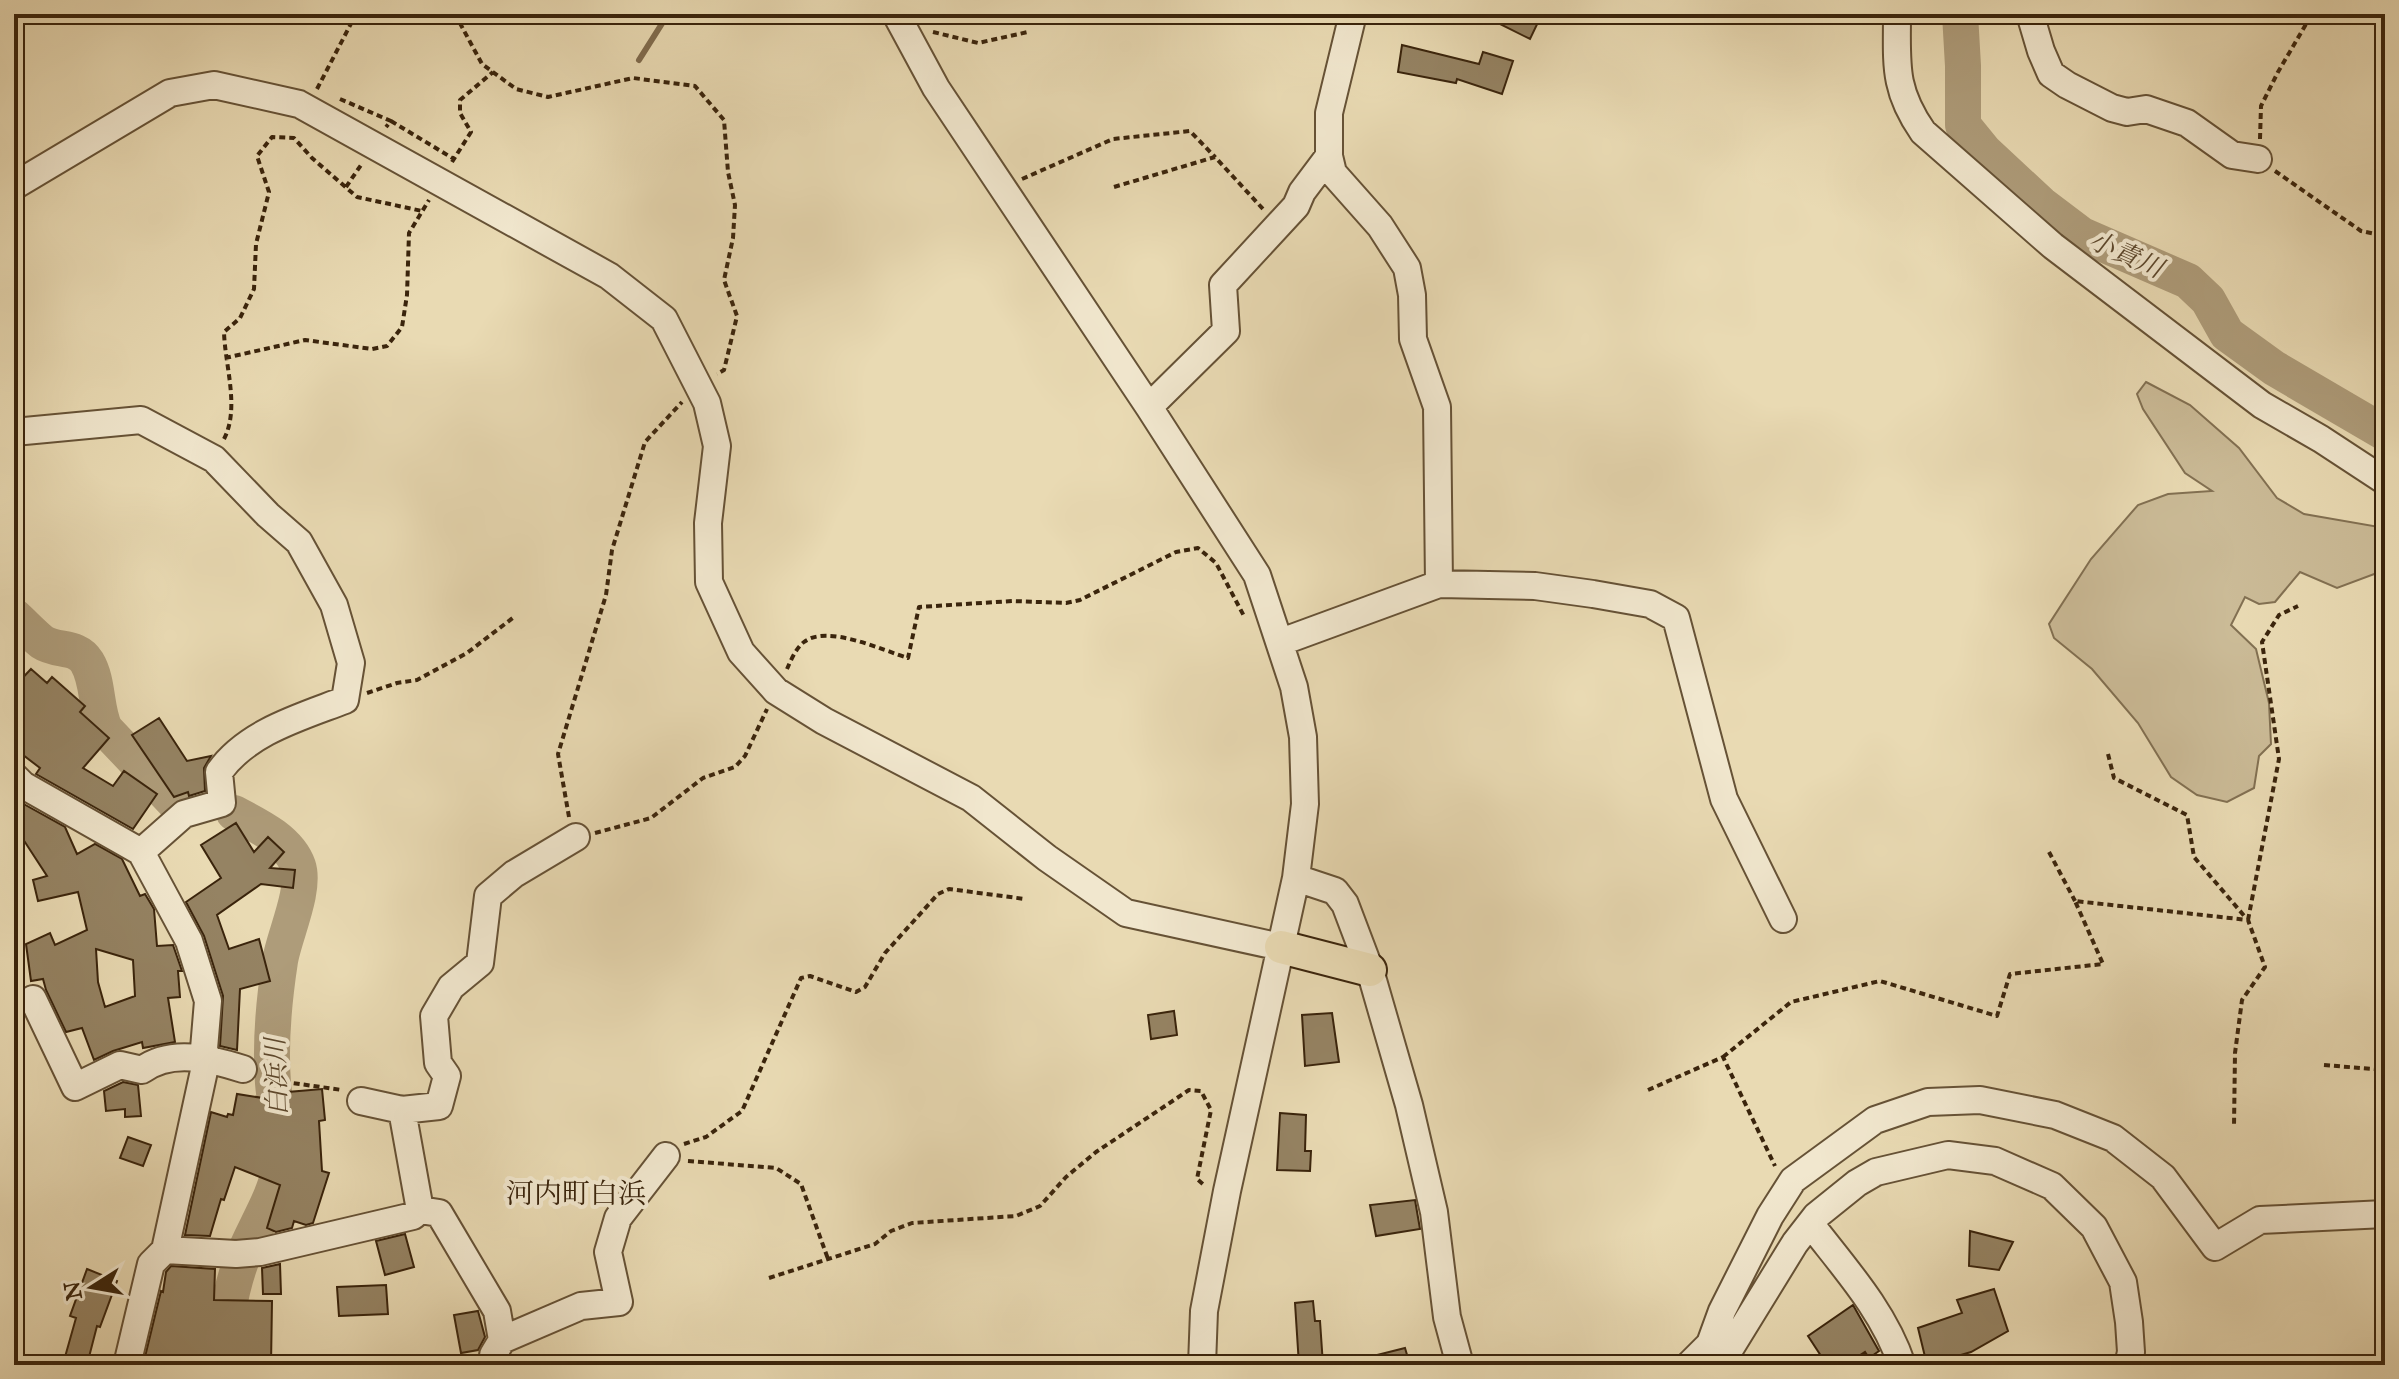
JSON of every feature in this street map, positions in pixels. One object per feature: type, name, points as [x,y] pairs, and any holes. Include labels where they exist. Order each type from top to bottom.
[{"type":"main road","points":[[1281,947],[1370,970]]},
{"type":"street","points":[[1353,14],[1329,113],[1329,156],[1333,173],[1380,226],[1407,268],[1412,295],[1413,339],[1437,407],[1439,584]]},
{"type":"street","points":[[1897,14],[1898,78],[1910,113],[1923,132],[2053,246],[2262,405],[2385,481]]},
{"type":"street","points":[[2030,14],[2051,74],[2067,85],[2112,108],[2127,112],[2146,109],[2187,123],[2232,155],[2258,159]]},
{"type":"street","points":[[899,19],[936,88],[1257,575],[1294,687],[1303,737],[1305,804],[1296,878],[1227,1191],[1204,1311],[1202,1365]]},
{"type":"street","points":[[14,186],[170,93],[214,85],[299,104],[609,276],[664,319],[707,403],[717,446],[708,523],[709,582],[741,652],[776,691],[824,721],[971,798],[1047,858],[1126,913],[1281,947]]},
{"type":"street","points":[[1149,407],[1226,331],[1223,285],[1296,206],[1302,192],[1329,156]]},
{"type":"street","points":[[14,432],[141,420],[214,459],[299,542],[334,605],[351,663],[345,700],[270,731],[231,754],[219,772],[222,803],[184,814],[141,852]]},
{"type":"street","points":[[1281,642],[1439,584],[1535,586],[1593,594],[1650,604],[1676,618],[1724,799],[1783,919]]},
{"type":"street","points":[[14,776],[23,785],[141,852],[189,941],[208,1001],[204,1049],[207,1057],[165,1250],[151,1264],[127,1365]]},
{"type":"street","points":[[361,1101],[402,1110],[439,1106],[447,1076],[438,1063],[434,1016],[451,987],[480,963],[488,896],[514,874],[576,837]]},
{"type":"street","points":[[1296,878],[1335,891],[1345,904],[1370,970],[1409,1105],[1434,1212],[1447,1317],[1460,1365]]},
{"type":"street","points":[[33,999],[75,1087],[120,1065],[142,1070],[155,1060],[207,1057],[254,1074]]},
{"type":"street","points":[[1719,1354],[1722,1311],[1770,1216],[1793,1180],[1875,1120],[1928,1102],[1980,1100],[2055,1115],[2113,1138],[2163,1177],[2215,1247],[2260,1220],[2385,1214]]},
{"type":"street","points":[[402,1110],[420,1210]]},
{"type":"street","points":[[1689,1365],[1719,1354],[1816,1216],[1876,1172],[1948,1155],[1995,1161],[2038,1179],[2052,1186],[2094,1227],[2123,1282],[2131,1352],[2128,1365]]},
{"type":"street","points":[[493,1365],[493,1355],[502,1340],[581,1306],[619,1302],[608,1252],[618,1218],[666,1156]]},
{"type":"street","points":[[165,1250],[244,1253],[413,1216],[420,1210],[439,1213],[497,1311],[502,1340]]},
{"type":"street","points":[[1808,1227],[1816,1231],[1875,1307],[1902,1365]]},
{"type":"path","points":[[316,88],[356,14]]},
{"type":"path","points":[[455,14],[482,64],[516,89],[548,97],[633,78],[695,86],[724,120],[728,172],[735,205],[733,238],[724,280],[737,316],[724,370],[699,384],[645,442],[612,550],[606,595],[558,754],[570,821],[576,837],[651,818],[703,778],[735,767],[745,756],[793,656],[804,642],[821,634],[908,658],[919,607],[1012,601],[1066,603],[1080,600],[1176,552],[1198,548],[1216,563],[1250,628]]},
{"type":"path","points":[[2312,14],[2261,106],[2258,159],[2361,231],[2385,236]]},
{"type":"path","points":[[899,19],[978,43],[1028,32]]},
{"type":"path","points":[[225,358],[305,340],[372,349],[387,346],[402,327],[407,295],[409,233],[471,132],[460,113],[460,100],[493,72]]},
{"type":"path","points":[[391,121],[454,159]]},
{"type":"path","points":[[1002,188],[1113,139],[1190,131],[1278,225]]},
{"type":"path","points":[[214,459],[228,433],[232,402],[224,332],[240,318],[254,289],[256,244],[269,192],[257,156],[272,137],[294,138],[357,197],[422,211]]},
{"type":"path","points":[[1114,187],[1215,157]]},
{"type":"path","points":[[2248,920],[2279,759],[2262,642],[2279,615],[2298,606]]},
{"type":"path","points":[[345,700],[397,683],[417,680],[467,653],[514,617]]},
{"type":"path","points":[[2108,754],[2114,778],[2187,815],[2194,857],[2248,920],[2265,967],[2242,1000],[2235,1053],[2234,1127]]},
{"type":"path","points":[[1648,1090],[1723,1057],[1791,1002],[1880,981],[1997,1016],[2010,974],[2103,964],[2049,852]]},
{"type":"path","points":[[828,1259],[801,1184],[776,1168],[701,1164],[666,1156],[674,1147],[706,1137],[742,1111],[801,978],[810,976],[856,992],[865,987],[885,953],[938,894],[949,889],[1025,899]]},
{"type":"path","points":[[2075,901],[2248,920]]},
{"type":"path","points":[[1723,1057],[1787,1190]]},
{"type":"path","points":[[2324,1065],[2385,1070]]},
{"type":"path","points":[[254,1074],[279,1082],[351,1092],[361,1101]]},
{"type":"path","points":[[769,1278],[875,1244],[891,1231],[912,1223],[1016,1216],[1040,1206],[1066,1177],[1096,1152],[1189,1090],[1201,1091],[1211,1110],[1197,1179],[1202,1186],[1227,1191]]},
{"type":"shaded area","points":[[2146,382],[2190,405],[2239,448],[2277,498],[2304,514],[2385,528],[2385,570],[2337,588],[2300,572],[2275,602],[2259,604],[2245,597],[2231,625],[2256,649],[2269,703],[2271,744],[2259,756],[2254,788],[2227,802],[2197,795],[2171,777],[2138,723],[2092,669],[2054,638],[2049,624],[2091,559],[2138,505],[2168,494],[2212,491],[2185,473],[2143,409],[2137,394]]},
{"type":"building","points":[[1480,14],[1542,14],[1530,39]]},
{"type":"building","points":[[1402,45],[1479,64],[1483,52],[1513,61],[1502,94],[1457,79],[1456,83],[1398,72]]},
{"type":"building","points":[[31,669],[47,683],[52,677],[85,706],[80,712],[109,738],[83,768],[113,786],[124,771],[157,794],[133,829],[36,774],[40,768],[14,748],[14,687]]},
{"type":"building","points":[[159,718],[187,761],[211,756],[204,768],[205,791],[174,797],[132,735]]},
{"type":"building","points":[[20,802],[65,827],[77,854],[95,844],[122,859],[140,896],[145,894],[154,909],[157,946],[173,945],[182,971],[178,971],[180,997],[168,998],[175,1042],[143,1048],[142,1042],[94,1060],[82,1028],[66,1032],[43,979],[31,981],[26,944],[50,933],[55,945],[87,930],[78,892],[38,901],[33,880],[47,876],[21,836],[14,840],[14,813]],"holes":[[[96,949],[133,960],[135,996],[105,1007],[98,982]]]},
{"type":"building","points":[[236,823],[254,852],[268,837],[284,852],[270,868],[295,870],[293,888],[261,884],[217,915],[229,949],[259,939],[270,981],[240,989],[237,1050],[220,1046],[223,996],[204,936],[186,902],[221,878],[201,845]]},
{"type":"building","points":[[1174,1011],[1177,1035],[1151,1039],[1148,1015]]},
{"type":"building","points":[[1332,1013],[1339,1062],[1305,1066],[1302,1015]]},
{"type":"building","points":[[123,1082],[138,1085],[141,1116],[125,1117],[125,1109],[106,1111],[104,1091]]},
{"type":"building","points":[[322,1089],[325,1120],[319,1121],[322,1171],[329,1173],[313,1223],[306,1225],[294,1221],[292,1228],[276,1232],[267,1228],[280,1185],[235,1167],[210,1236],[185,1235],[211,1112],[227,1117],[228,1114],[233,1115],[237,1094],[289,1102],[288,1092]]},
{"type":"building","points":[[1280,1113],[1306,1115],[1305,1151],[1311,1151],[1310,1171],[1277,1170]]},
{"type":"building","points":[[128,1137],[151,1145],[143,1166],[120,1158]]},
{"type":"building","points":[[1415,1200],[1420,1229],[1376,1236],[1370,1205]]},
{"type":"building","points":[[1970,1231],[2013,1242],[1999,1270],[1969,1266]]},
{"type":"building","points":[[405,1234],[414,1267],[385,1275],[376,1241]]},
{"type":"building","points":[[280,1264],[281,1294],[263,1294],[262,1268]]},
{"type":"building","points":[[171,1266],[215,1269],[214,1300],[272,1301],[271,1365],[217,1365],[169,1357],[167,1365],[144,1361],[166,1272]]},
{"type":"building","points":[[87,1269],[117,1281],[100,1327],[97,1326],[89,1357],[65,1357],[76,1318],[70,1316]]},
{"type":"building","points":[[386,1285],[388,1314],[339,1316],[337,1287]]},
{"type":"building","points":[[1994,1289],[2008,1331],[1971,1352],[1927,1365],[1918,1328],[1962,1313],[1957,1300]]},
{"type":"building","points":[[1313,1301],[1315,1321],[1320,1321],[1323,1365],[1299,1365],[1295,1303]]},
{"type":"building","points":[[1853,1305],[1879,1351],[1869,1358],[1865,1352],[1845,1365],[1827,1365],[1808,1336]]},
{"type":"building","points":[[478,1311],[485,1337],[478,1350],[461,1353],[454,1315]]},
{"type":"building","points":[[1405,1348],[1410,1365],[1361,1365],[1361,1359]]},
{"type":"waterway","points":[[639,60],[663,22],[659,14]]},
{"type":"waterway","name":"小責川","points":[[1960,14],[1963,125],[1985,152],[2041,204],[2082,235],[2188,281],[2208,300],[2227,334],[2274,368],[2385,433]]},
{"type":"waterway","name":"白浜川","points":[[14,616],[42,642],[83,657],[91,670],[105,729],[177,805]]},
{"type":"waterway","name":"白浜川","points":[[224,1365],[224,1335],[236,1277],[272,1193],[282,1157],[272,1068],[273,1022],[280,961],[297,900],[300,876],[294,857],[280,841],[234,813]]},
{"type":"district","name":"河内町白浜","points":[[576,1193]]}]
